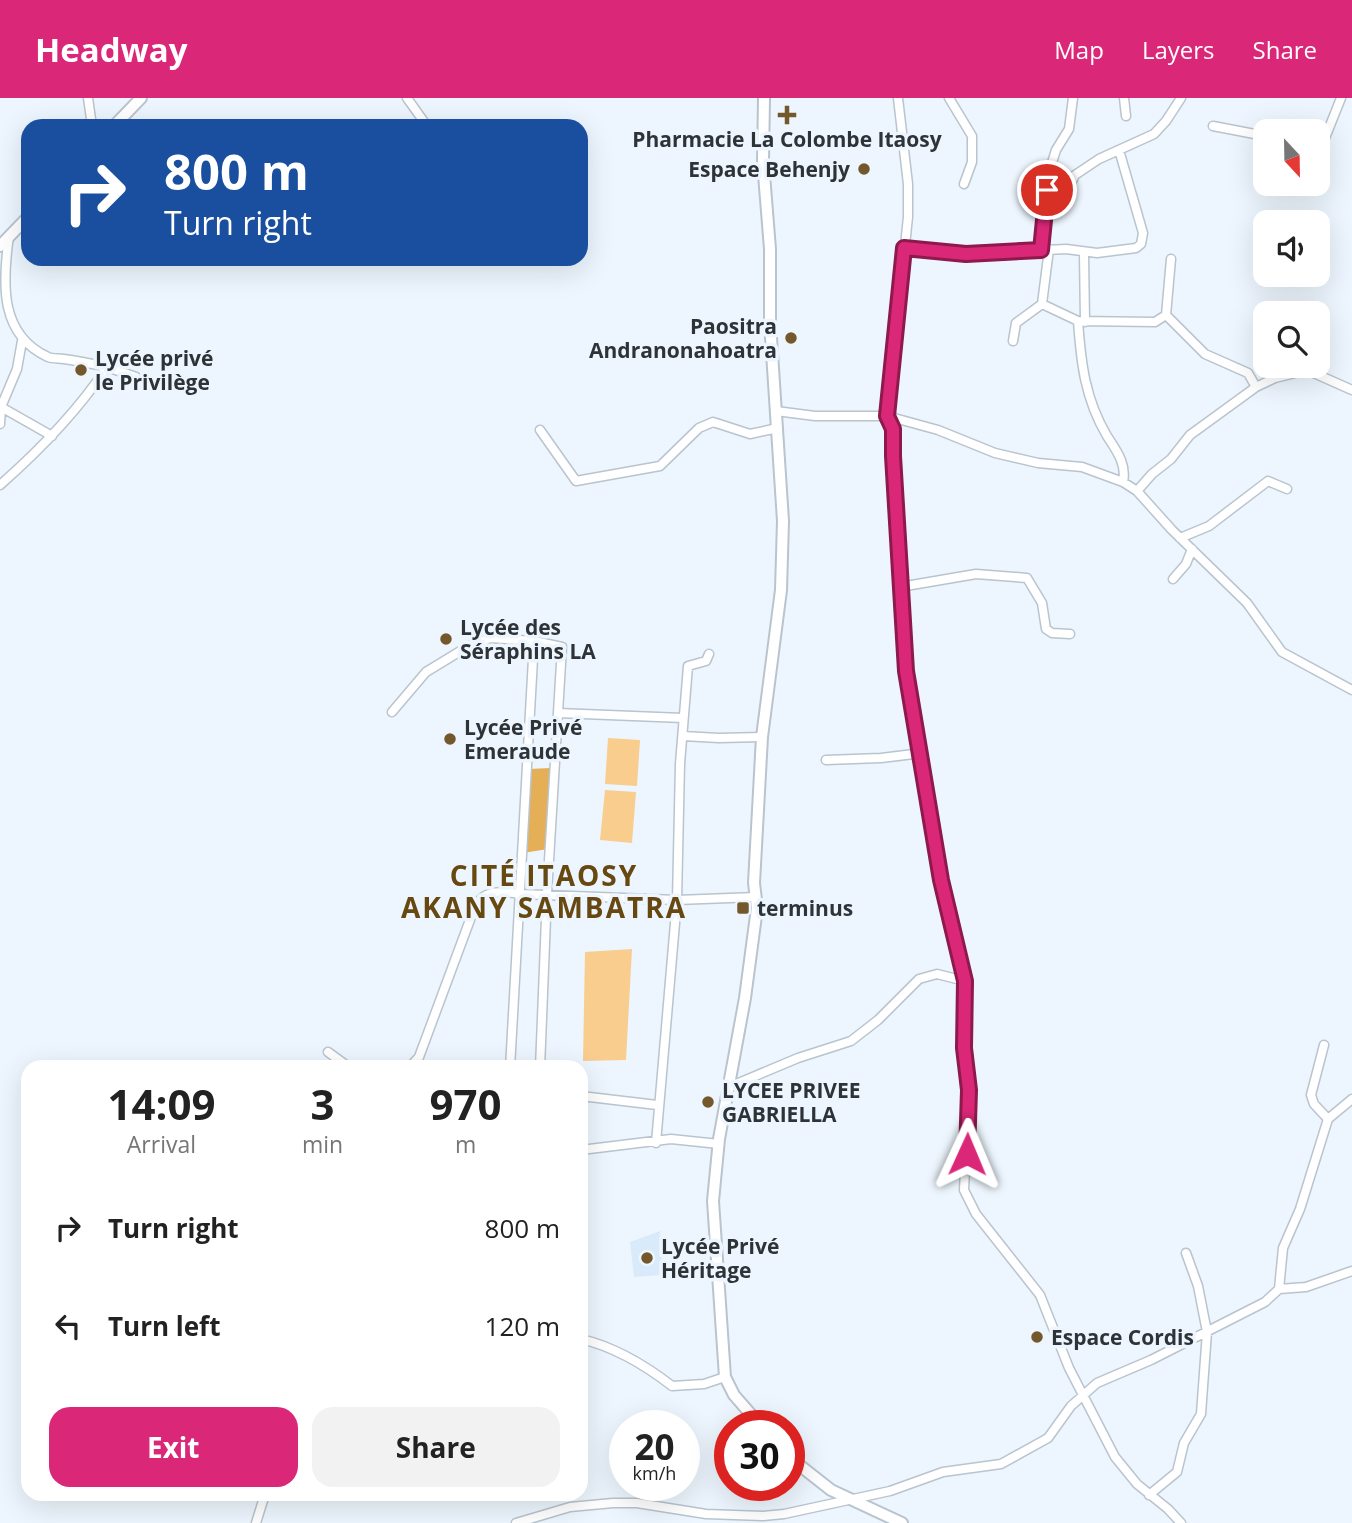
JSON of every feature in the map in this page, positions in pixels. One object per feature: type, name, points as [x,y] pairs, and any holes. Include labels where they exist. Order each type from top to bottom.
[{"type":"street","points":[[88,98],[91,119]]},
{"type":"street","points":[[121,119],[141,98]]},
{"type":"street","points":[[407,98],[422,119]]},
{"type":"street","points":[[747,1410],[734,1395],[725,1377],[713,1201],[719,1144],[745,998],[757,908],[754,883],[762,737],[781,590],[783,521],[764,163],[764,98]]},
{"type":"street","points":[[898,98],[908,184],[887,416],[893,429],[906,671],[922,753],[941,880],[965,981],[964,1048],[969,1090],[964,1190],[976,1213],[1040,1295],[1069,1368],[1115,1457],[1149,1495],[1181,1523]]},
{"type":"street","points":[[949,98],[972,136],[972,162],[964,184]]},
{"type":"street","points":[[1042,304],[1050,169],[1056,150],[1069,129],[1073,98]]},
{"type":"street","points":[[1124,98],[1126,116]]},
{"type":"street","points":[[1062,202],[1075,175],[1160,129],[1181,98]]},
{"type":"street","points":[[1330,126],[1341,98]]},
{"type":"street","points":[[1213,126],[1253,134]]},
{"type":"street","points":[[904,248],[966,254],[1045,249],[1072,249],[1084,253],[1136,248],[1143,239],[1119,150]]},
{"type":"street","points":[[0,246],[21,224]]},
{"type":"street","points":[[9,236],[3,277],[3,313],[22,341],[50,358],[107,367],[136,377]]},
{"type":"street","points":[[1084,253],[1082,321],[1086,390],[1098,419],[1121,460],[1123,482]]},
{"type":"street","points":[[1166,316],[1171,259]]},
{"type":"street","points":[[1042,304],[1082,321],[1155,322],[1166,316]]},
{"type":"street","points":[[1013,341],[1016,323],[1042,304]]},
{"type":"street","points":[[1166,316],[1205,355],[1248,373],[1256,387]]},
{"type":"street","points":[[0,424],[1,407],[17,369],[22,341]]},
{"type":"street","points":[[0,485],[52,436],[85,400],[107,367]]},
{"type":"street","points":[[1137,491],[1171,458],[1189,435],[1256,387],[1275,378],[1307,370],[1352,390]]},
{"type":"street","points":[[1,407],[52,436]]},
{"type":"street","points":[[776,411],[815,416],[887,416],[938,430],[995,453],[1038,463],[1082,467],[1123,482],[1137,491],[1180,538],[1247,603],[1282,652],[1352,690]]},
{"type":"street","points":[[540,429],[576,481],[660,466],[699,428],[713,422],[750,434],[778,428]]},
{"type":"street","points":[[1180,538],[1217,521],[1264,482],[1272,480],[1287,489]]},
{"type":"street","points":[[1173,579],[1186,564],[1192,549]]},
{"type":"street","points":[[900,587],[976,574],[1027,578],[1042,603],[1046,629],[1052,633],[1070,634]]},
{"type":"street","points":[[392,712],[426,672],[467,647],[490,638],[534,641],[562,647],[540,1060]]},
{"type":"street","points":[[510,1060],[534,641]]},
{"type":"street","points":[[656,1143],[657,1105],[677,900],[683,718],[688,666],[706,661],[709,654]]},
{"type":"street","points":[[558,712],[683,718]]},
{"type":"street","points":[[683,736],[762,737]]},
{"type":"street","points":[[826,760],[922,753]]},
{"type":"street","points":[[416,1060],[477,901],[484,895],[498,891],[677,900],[756,897]]},
{"type":"street","points":[[729,1087],[798,1058],[851,1041],[878,1020],[919,979],[937,974],[965,981]]},
{"type":"street","points":[[1324,1045],[1311,1095],[1314,1104],[1328,1119]]},
{"type":"street","points":[[328,1052],[339,1060]]},
{"type":"street","points":[[588,1097],[657,1105]]},
{"type":"street","points":[[1279,1289],[1283,1248],[1300,1209],[1328,1119],[1352,1099]]},
{"type":"street","points":[[588,1149],[656,1143],[671,1139],[719,1144]]},
{"type":"street","points":[[1149,1495],[1177,1472],[1184,1443],[1201,1414],[1208,1332],[1198,1286],[1186,1253]]},
{"type":"street","points":[[516,1523],[570,1507],[612,1503],[637,1503],[706,1514],[763,1516],[890,1492],[943,1472],[1001,1464],[1048,1438],[1082,1394],[1097,1383],[1208,1332],[1265,1302],[1279,1289],[1306,1287],[1352,1271]]},
{"type":"street","points":[[588,1341],[648,1367],[672,1386],[704,1384],[725,1377]]},
{"type":"street","points":[[805,1472],[852,1501],[902,1523]]},
{"type":"street","points":[[256,1523],[263,1501]]},
{"type":"shaded area","points":[[608,738],[640,740],[637,786],[605,784]]},
{"type":"shaded area","points":[[551,768],[548,849],[523,853],[528,769]]},
{"type":"shaded area","points":[[605,790],[636,792],[632,843],[600,840]]},
{"type":"shaded area","points":[[632,949],[626,1060],[583,1060],[585,952]]},
{"type":"shaded area","name":"Lycée Privé Héritage","points":[[660,1231],[663,1275],[634,1277],[630,1242]]},
{"type":"place","name":"Pharmacie La Colombe Itaosy","points":[[787,115]]},
{"type":"place","name":"Espace Behenjy","points":[[864,169]]},
{"type":"place","name":"Paositra Andranonahoatra","points":[[791,338]]},
{"type":"place","name":"Lycée privé le Privilège","points":[[81,370]]},
{"type":"place","name":"Lycée des Séraphins LA","points":[[446,639]]},
{"type":"place","name":"Lycée Privé Emeraude","points":[[450,739]]},
{"type":"place","name":"terminus","points":[[743,908]]},
{"type":"place","name":"LYCEE PRIVEE GABRIELLA","points":[[708,1102]]},
{"type":"place","name":"Lycée Privé Héritage","points":[[647,1258]]},
{"type":"place","name":"Espace Cordis","points":[[1037,1337]]},
{"type":"district","name":"CITÉ ITAOSY AKANY SAMBATRA","points":[[544,891]]},
{"type":"route","points":[[967,1154],[969,1090],[964,1048],[965,981],[952,917],[941,880],[926,776],[906,671],[894,436],[887,416],[892,353],[904,248],[966,254],[1041,250],[1047,190]]}]
